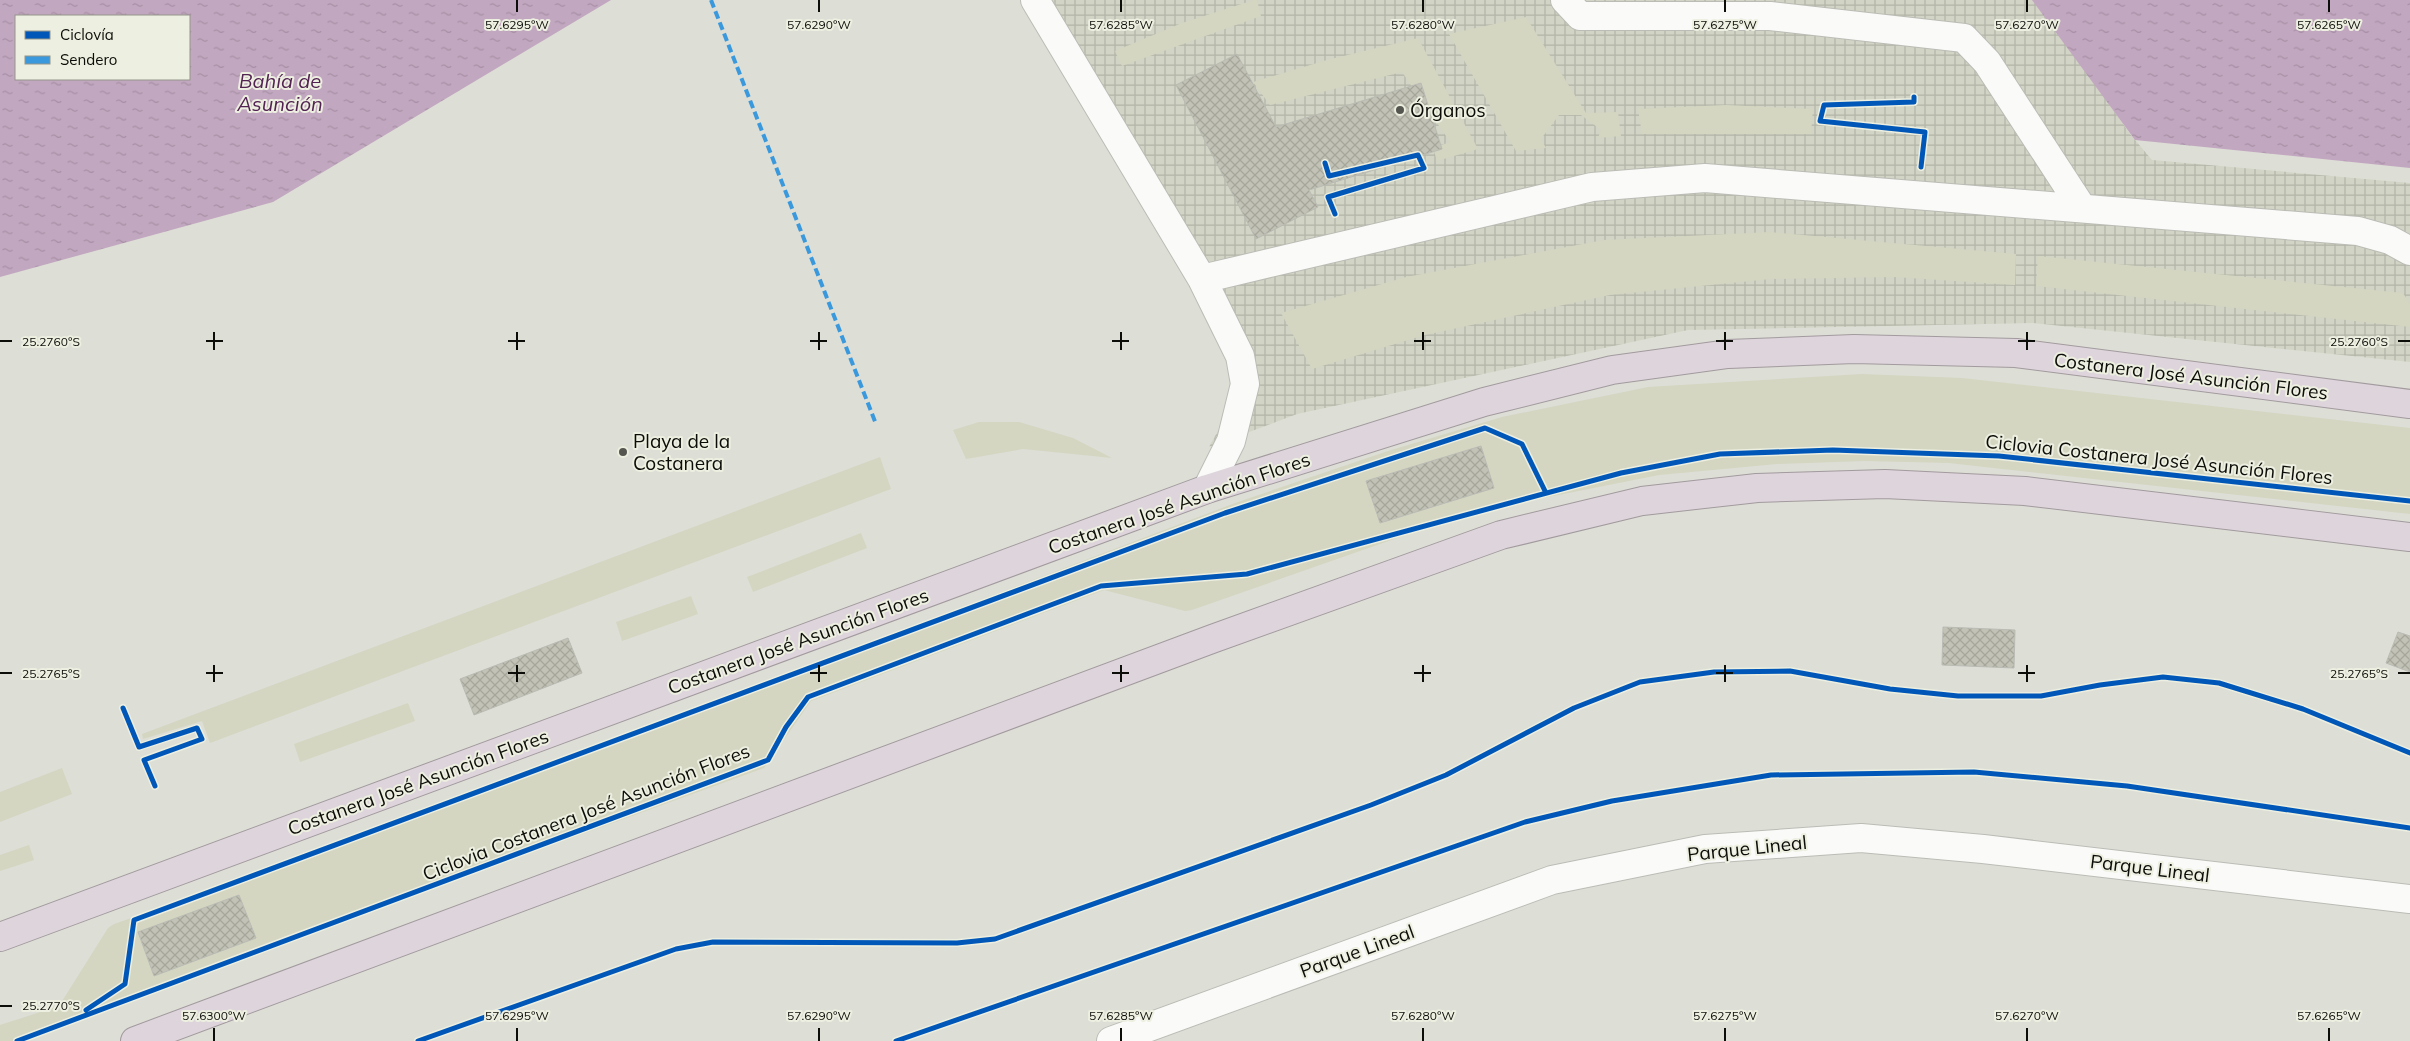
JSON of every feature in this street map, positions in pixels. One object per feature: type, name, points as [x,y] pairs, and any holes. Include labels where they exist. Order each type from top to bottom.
[{"type":"highway","name":"Costanera José Asunción Flores","points":[[0,937],[1207,489],[1484,402],[1612,370],[1728,354],[1854,348],[2016,353],[2410,404]]},
{"type":"highway","points":[[135,1041],[1212,639],[1501,535],[1642,501],[1757,488],[1885,484],[2026,491],[2410,537]]},
{"type":"street","points":[[1035,0],[1202,279],[1240,356],[1245,384],[1231,441],[1207,489]]},
{"type":"street","points":[[1565,0],[1580,16],[1770,16],[1964,38],[1987,62],[2082,208]]},
{"type":"street","points":[[1202,279],[1592,187],[1696,178],[2358,231],[2390,240],[2410,251]]},
{"type":"street","name":"Parque Lineal","points":[[1112,1041],[1552,880],[1705,849],[1860,838],[1983,849],[2410,898]]},
{"type":"shaded area","points":[[1023,0],[2037,0],[2130,134],[2152,160],[2410,183],[2410,362],[2033,323],[1688,330],[1297,414],[1209,447],[1249,376]]},
{"type":"green space","points":[[1257,0],[1261,16],[1122,66],[1115,51],[1182,23]]},
{"type":"green space","points":[[1526,17],[1586,113],[1618,112],[1621,136],[1598,138],[1601,130],[1581,115],[1559,115],[1541,139],[1546,148],[1516,151],[1449,34]]},
{"type":"green space","points":[[1418,38],[1478,149],[1437,161],[1433,148],[1450,142],[1402,72],[1270,105],[1253,82],[1327,60]]},
{"type":"green space","points":[[1726,105],[1813,109],[1811,134],[1642,134],[1638,109]]},
{"type":"green space","points":[[1770,232],[2016,254],[2015,285],[1894,277],[1771,279],[1610,295],[1425,335],[1312,369],[1281,313],[1406,277],[1604,240]]},
{"type":"green space","points":[[2038,256],[2403,293],[2410,304],[2410,327],[2036,286]]},
{"type":"green space","points":[[1862,374],[1962,378],[2410,428],[2410,514],[1949,463],[1865,461],[1777,464],[1659,475],[1533,500],[1417,531],[1192,610],[1185,611],[1104,590],[811,701],[764,768],[313,932],[27,1041],[0,1041],[0,1025],[59,1006],[108,928],[114,924],[286,865],[1235,503],[1388,451],[1502,417],[1648,387]]},
{"type":"green space","points":[[979,422],[1019,422],[1073,438],[1112,458],[1023,449],[966,459],[953,430]]},
{"type":"green space","points":[[880,457],[891,489],[210,743],[202,721],[143,739],[142,734]]},
{"type":"green space","points":[[861,533],[867,548],[753,592],[747,577]]},
{"type":"green space","points":[[691,596],[698,614],[622,641],[616,622]]},
{"type":"green space","points":[[408,703],[415,721],[300,762],[294,744]]},
{"type":"green space","points":[[62,768],[72,794],[0,822],[0,792]]},
{"type":"green space","points":[[29,845],[34,860],[0,871],[0,855]]},
{"type":"water","name":"Bahía de Asunción","points":[[0,0],[611,0],[273,202],[0,277]]},
{"type":"water","points":[[2032,0],[2410,0],[2410,168],[2135,140]]},
{"type":"building","points":[[1237,54],[1276,127],[1421,83],[1442,149],[1309,190],[1318,207],[1256,239],[1176,85]]},
{"type":"building","points":[[1481,446],[1494,488],[1380,523],[1366,481]]},
{"type":"building","points":[[1943,627],[2015,630],[2014,668],[1942,665]]},
{"type":"building","points":[[2398,632],[2410,636],[2410,672],[2386,663]]},
{"type":"building","points":[[568,638],[582,673],[474,715],[460,679]]},
{"type":"building","points":[[239,895],[256,938],[154,976],[138,932]]},
{"type":"marked path","points":[[711,0],[876,424]]},
{"type":"cycle path","points":[[1914,97],[1914,102],[1824,105],[1820,121],[1925,132],[1921,167]]},
{"type":"cycle path","points":[[1325,163],[1329,176],[1418,155],[1424,168],[1328,197],[1335,214]]},
{"type":"cycle path","points":[[86,1010],[125,984],[134,920],[1225,513],[1485,428],[1522,444],[1546,493]]},
{"type":"cycle path","name":"Ciclovia Costanera José Asunción Flores","points":[[17,1041],[768,760],[786,727],[808,697],[1101,586],[1247,574],[1621,473],[1720,454],[1833,450],[1999,456],[2410,501]]},
{"type":"cycle path","points":[[418,1041],[676,949],[713,942],[957,943],[995,939],[1371,805],[1446,775],[1574,708],[1640,682],[1714,672],[1790,671],[1890,689],[1958,696],[2041,696],[2100,685],[2163,677],[2219,683],[2303,709],[2410,753]]},
{"type":"cycle path","points":[[123,708],[139,747],[197,728],[202,739],[144,760],[155,786]]},
{"type":"cycle path","points":[[896,1041],[1525,822],[1612,801],[1771,775],[1974,772],[2127,786],[2410,828]]},
{"type":"place","name":"Órganos","points":[[1400,110]]},
{"type":"place","name":"Playa de la Costanera","points":[[623,452]]}]
